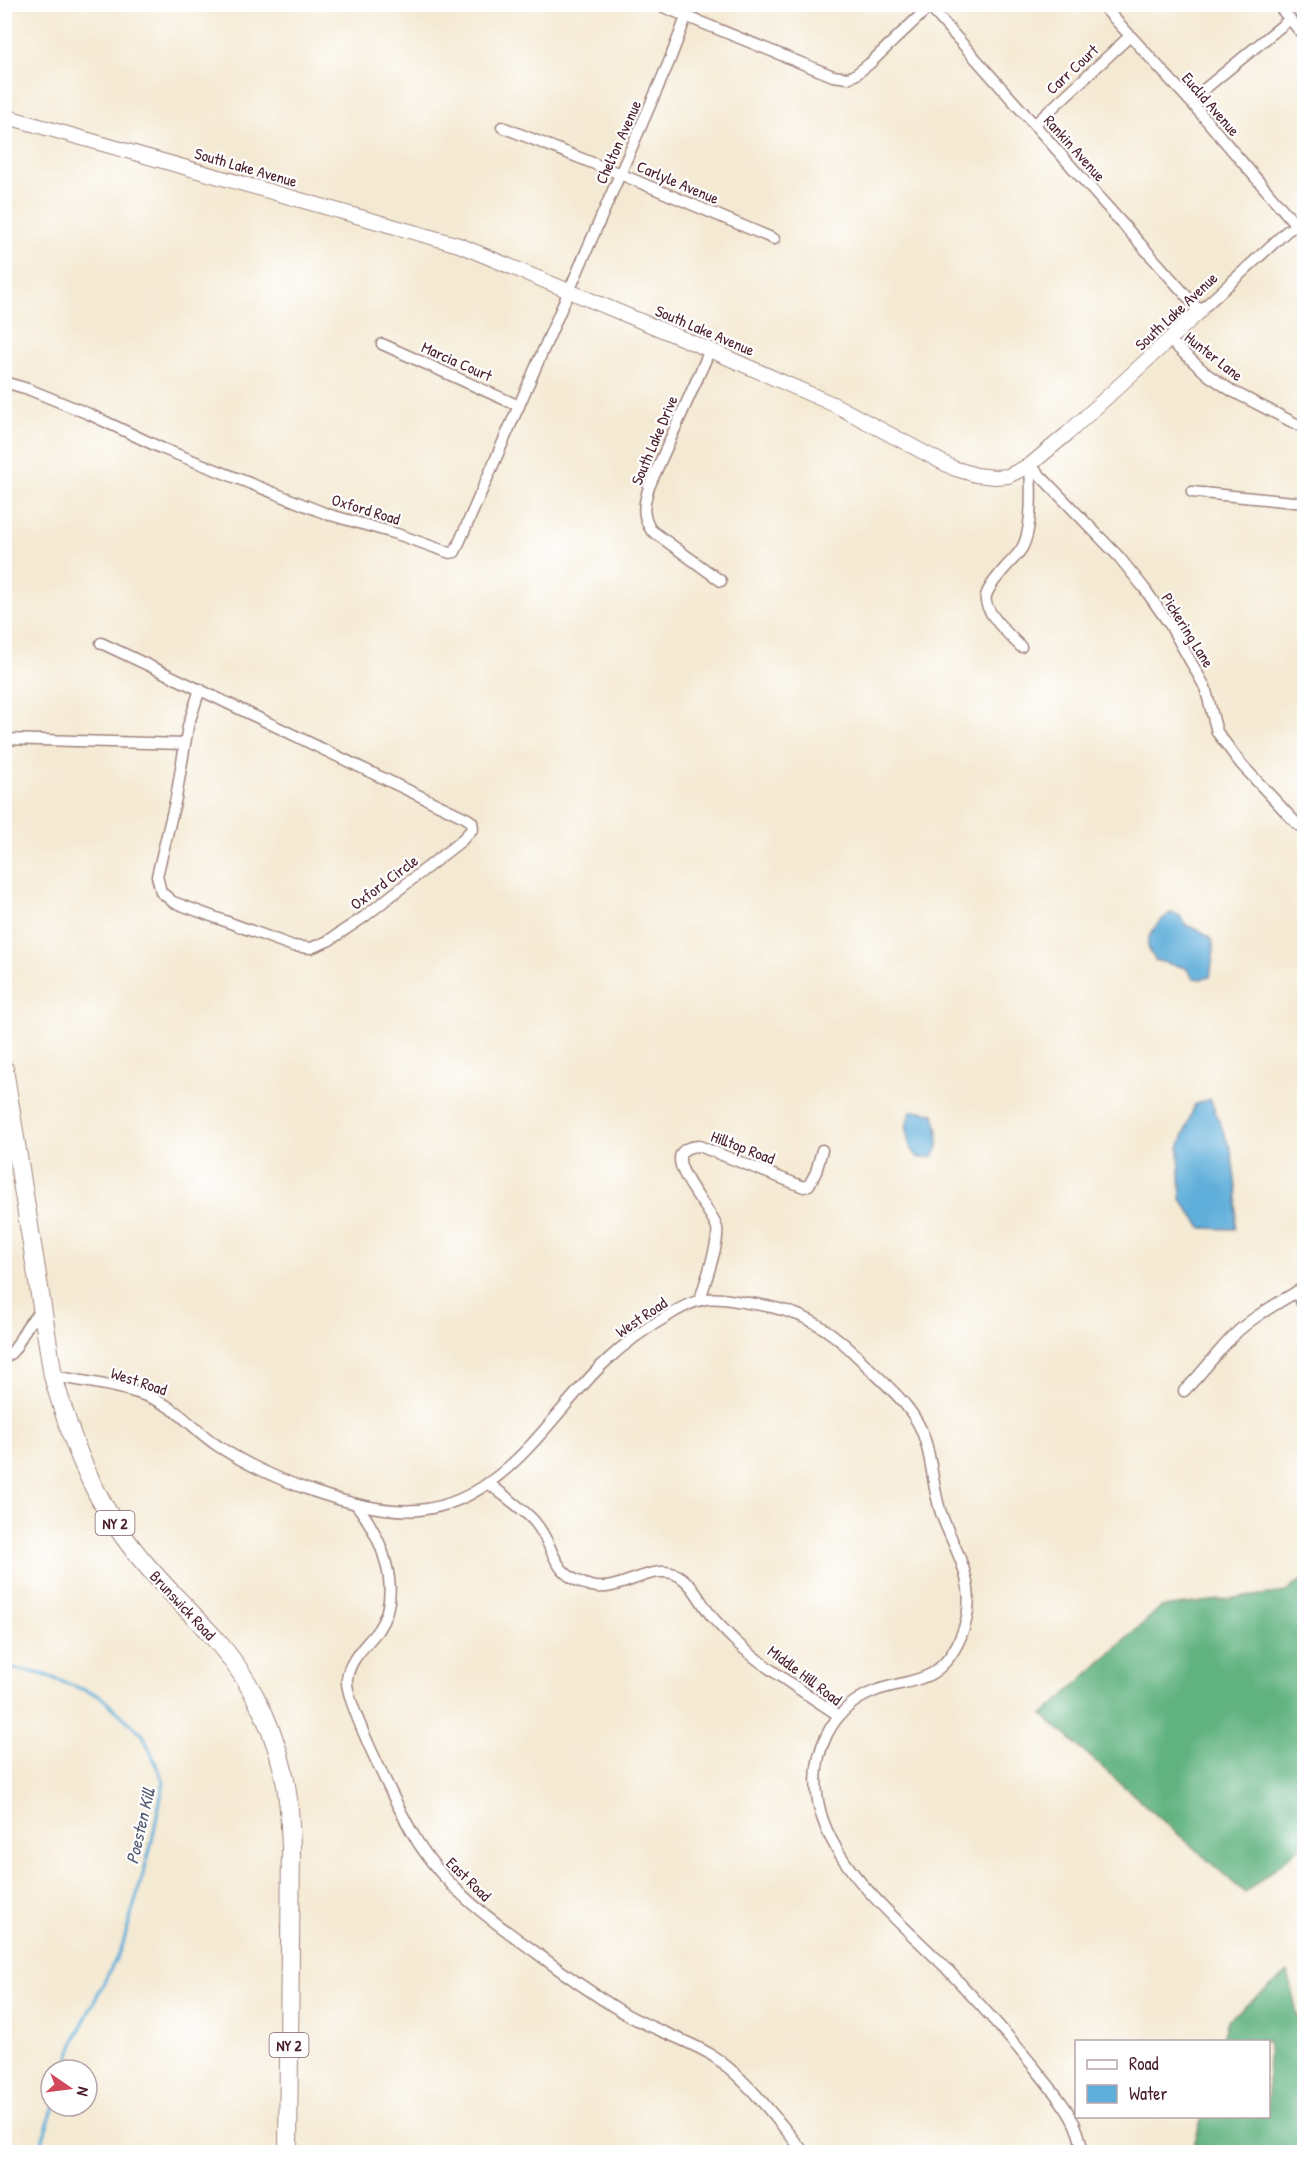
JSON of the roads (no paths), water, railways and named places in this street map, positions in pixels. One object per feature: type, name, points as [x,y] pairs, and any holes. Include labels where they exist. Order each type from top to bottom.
[{"type":"main road","name":"Brunswick Road","points":[[4,1069],[8,1110],[53,1376],[77,1450],[103,1504],[128,1544],[217,1641],[239,1671],[257,1701],[273,1738],[284,1777],[291,1846],[288,2152]]},
{"type":"street","points":[[656,4],[833,76],[848,78],[869,64],[928,6]]},
{"type":"street","name":"Chelton Avenue","points":[[569,290],[687,18],[691,4]]},
{"type":"street","name":"Euclid Avenue","points":[[1101,4],[1300,223]]},
{"type":"street","points":[[1277,4],[1305,36]]},
{"type":"street","name":"Rankin Avenue","points":[[928,6],[1200,311]]},
{"type":"street","points":[[1190,101],[1290,19]]},
{"type":"street","name":"Carr Court","points":[[1034,125],[1130,36]]},
{"type":"street","name":"South Lake Avenue","points":[[4,116],[459,245],[835,405],[953,468],[976,475],[995,477],[1016,473],[1030,465],[1300,223]]},
{"type":"street","name":"Carlyle Avenue","points":[[502,127],[774,239]]},
{"type":"street","name":"Oxford Road","points":[[4,382],[28,388],[161,448],[327,514],[397,534],[450,553],[459,546],[569,290]]},
{"type":"street","name":"Hunter Lane","points":[[1169,340],[1208,375],[1232,391],[1305,428]]},
{"type":"street","name":"Marcia Court","points":[[382,345],[519,406]]},
{"type":"street","name":"South Lake Drive","points":[[710,350],[649,487],[644,502],[644,519],[651,530],[721,581]]},
{"type":"street","points":[[1021,647],[985,604],[990,587],[1020,551],[1025,540],[1031,484],[1030,465]]},
{"type":"street","name":"Pickering Lane","points":[[1030,465],[1119,557],[1144,588],[1170,625],[1205,687],[1217,732],[1241,764],[1298,825]]},
{"type":"street","points":[[1192,492],[1305,503]]},
{"type":"street","name":"Oxford Circle","points":[[101,643],[200,689],[465,818],[472,822],[473,828],[461,841],[364,916],[328,941],[311,948],[293,946],[173,902],[161,892],[157,876],[180,779],[184,744],[200,689]]},
{"type":"street","points":[[4,739],[184,744]]},
{"type":"street","name":"Hilltop Road","points":[[700,1300],[717,1239],[717,1228],[710,1212],[681,1169],[679,1161],[681,1153],[690,1146],[699,1146],[804,1187],[809,1185],[816,1172],[822,1150]]},
{"type":"street","points":[[1184,1391],[1199,1377],[1234,1334],[1262,1313],[1300,1290],[1305,1307]]},
{"type":"street","name":"West Road","points":[[53,1376],[102,1384],[153,1398],[176,1410],[214,1444],[245,1462],[309,1489],[356,1504],[392,1510],[423,1509],[467,1495],[516,1462],[581,1388],[624,1345],[649,1326],[681,1308],[700,1300],[711,1299],[777,1307],[795,1313],[823,1326],[849,1348],[908,1408],[920,1425],[942,1517],[954,1541],[968,1588],[969,1600],[963,1630],[953,1651],[937,1669],[930,1674],[874,1691],[856,1700],[838,1715]]},
{"type":"street","points":[[4,1359],[15,1352],[24,1331],[43,1309]]},
{"type":"street","name":"Middle Hill Road","points":[[488,1483],[532,1519],[540,1529],[562,1571],[570,1578],[605,1588],[646,1575],[665,1572],[676,1575],[687,1581],[714,1619],[735,1641],[838,1715],[822,1744],[818,1759],[816,1785],[818,1804],[826,1832],[858,1878],[1006,2033],[1068,2109],[1080,2137],[1082,2152]]},
{"type":"street","name":"East Road","points":[[356,1504],[366,1517],[376,1537],[387,1568],[391,1589],[389,1606],[382,1623],[350,1665],[347,1688],[352,1706],[382,1773],[417,1842],[434,1868],[451,1887],[490,1920],[577,1982],[625,2013],[710,2055],[738,2077],[804,2152]]},
{"type":"water","points":[[1170,913],[1179,915],[1187,926],[1198,929],[1212,940],[1214,950],[1210,977],[1193,978],[1186,968],[1155,960],[1150,952],[1149,937]]},
{"type":"water","points":[[1210,1099],[1231,1150],[1237,1194],[1235,1229],[1201,1228],[1181,1199],[1179,1148],[1195,1104]]},
{"type":"water","points":[[912,1111],[934,1114],[939,1141],[932,1157],[919,1158],[911,1148],[907,1136],[907,1122]]},
{"type":"waterway","name":"Poesten Kill","points":[[4,1667],[42,1674],[100,1696],[143,1735],[164,1782],[150,1850],[122,1947],[77,2035],[69,2058]]},
{"type":"waterway","name":"Poesten Kill","points":[[38,2152],[50,2118]]}]
